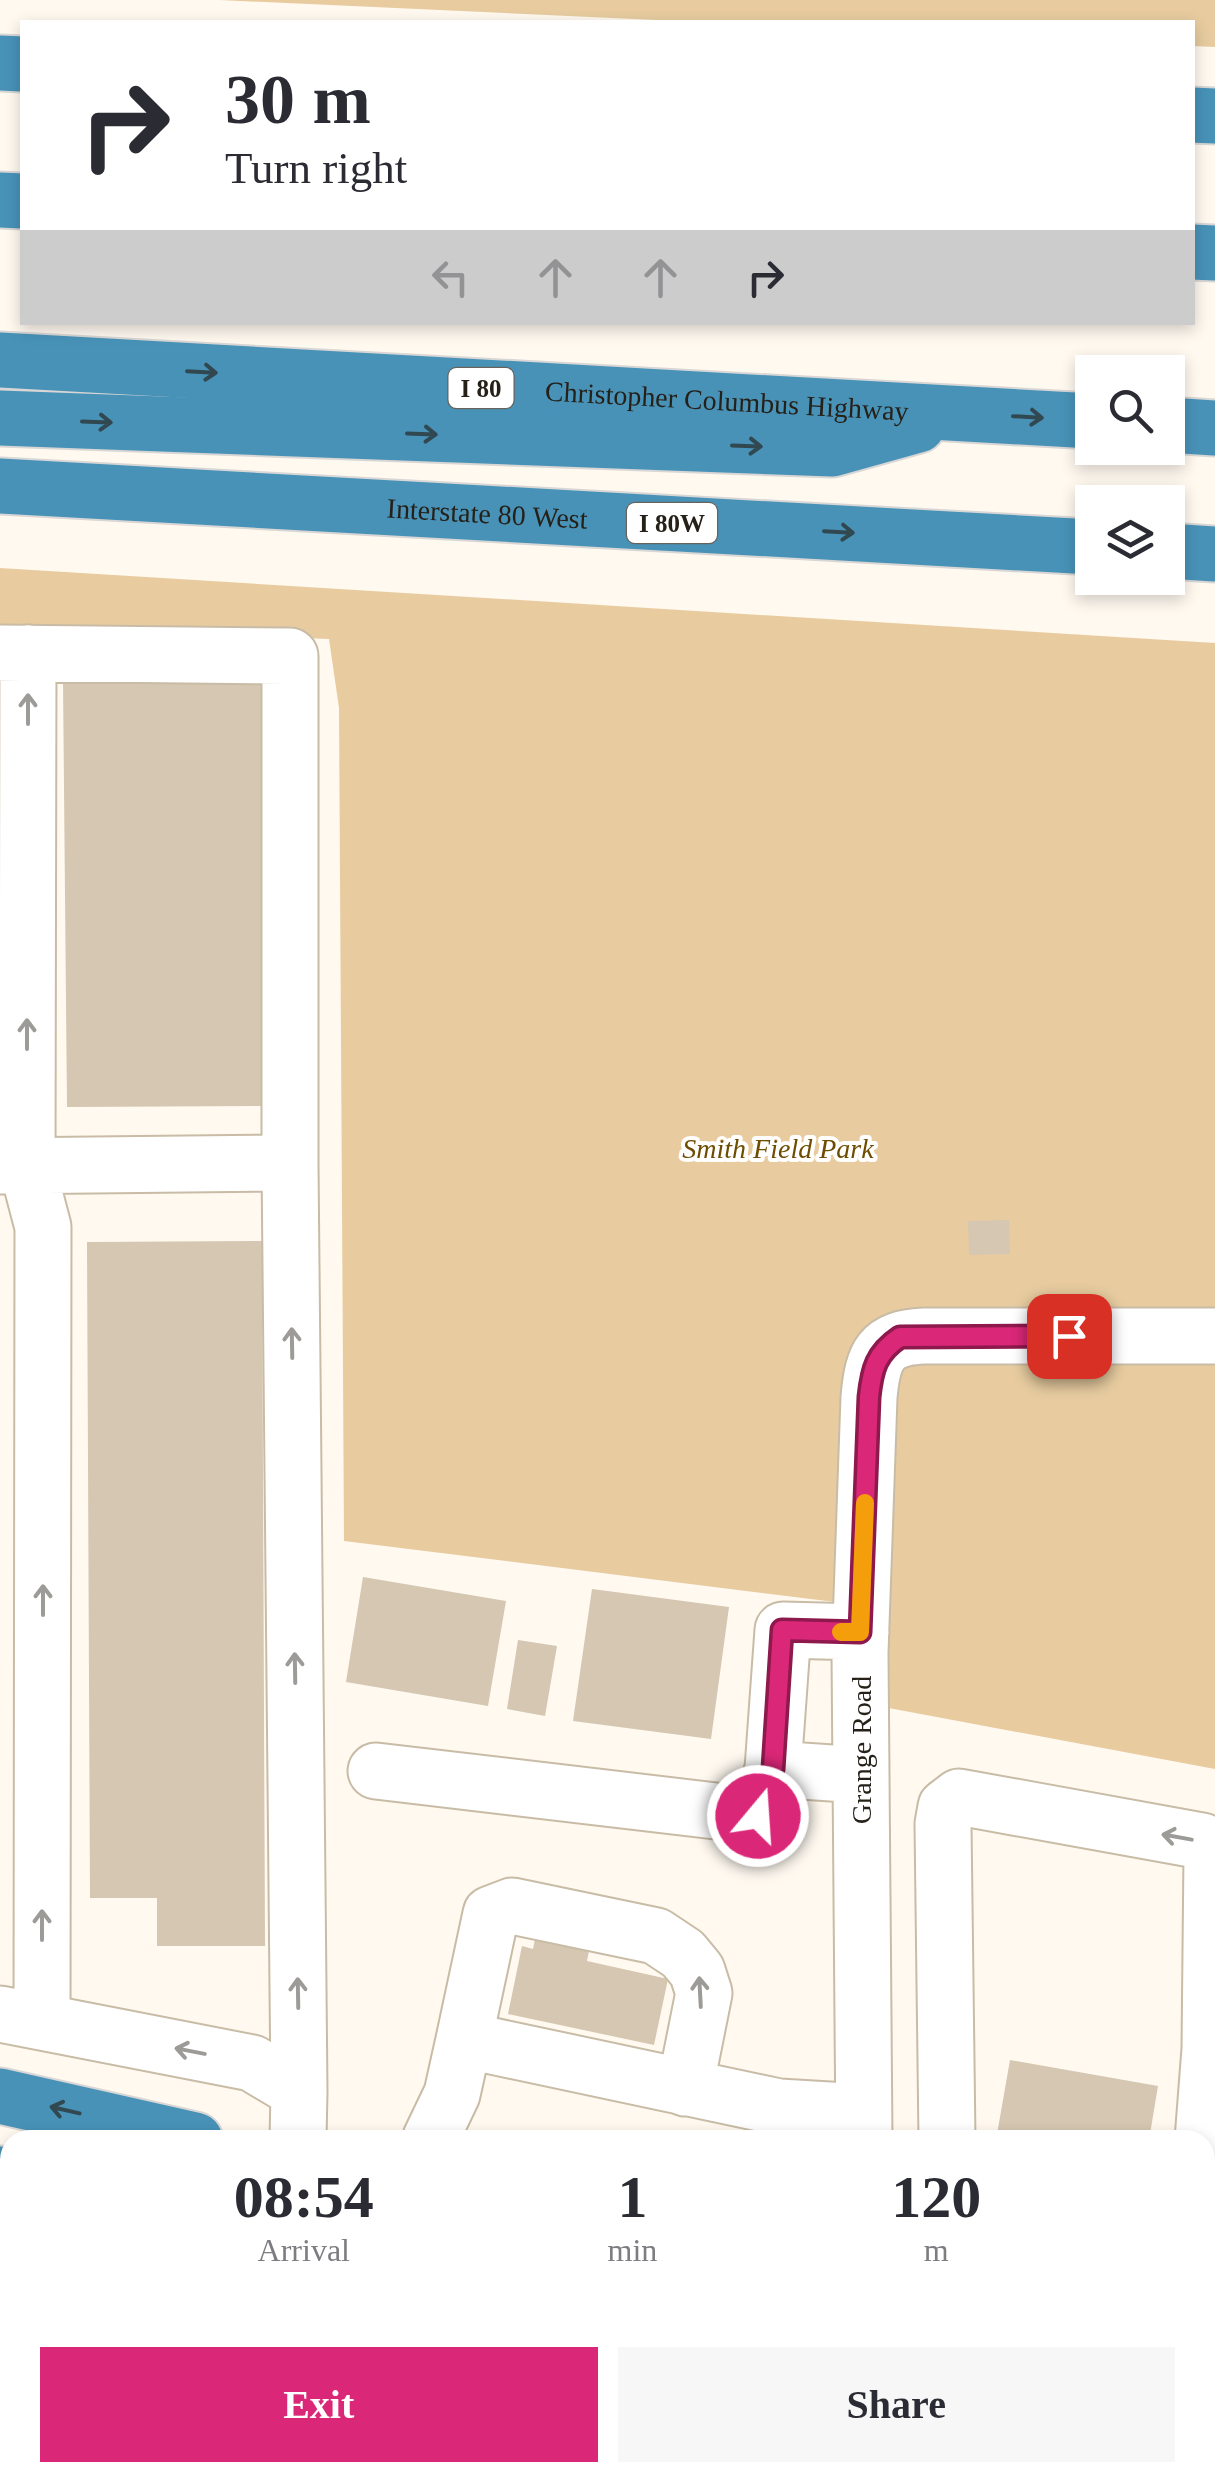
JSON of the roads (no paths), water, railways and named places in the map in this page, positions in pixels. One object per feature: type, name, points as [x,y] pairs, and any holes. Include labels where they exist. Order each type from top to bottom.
[{"type":"highway","name":"Christopher Columbus Highway","points":[[0,360],[1075,419]]},
{"type":"highway","points":[[0,418],[832,449],[963,413]]},
{"type":"highway","points":[[1185,426],[1215,428]]},
{"type":"highway","name":"Interstate 80 West","points":[[0,486],[1075,546]]},
{"type":"highway","points":[[1185,552],[1215,554]]},
{"type":"highway","points":[[0,2096],[150,2130]]},
{"type":"street","points":[[14,653],[290,656],[290,1162],[299,2115],[252,2063],[21,2018],[43,1226],[14,1166],[14,653]]},
{"type":"street","points":[[14,1166],[290,1162]]},
{"type":"street","name":"Grange Road","points":[[864,2126],[860,1632],[872,1372],[881,1350],[900,1337],[1215,1336]]},
{"type":"street","points":[[376,1771],[758,1816],[773,1769],[782,1630],[860,1632]]},
{"type":"street","points":[[773,1769],[861,1775]]},
{"type":"street","points":[[947,2130],[943,1824],[946,1807],[960,1797],[1202,1841],[1212,1853],[1210,2048],[1204,2130]]},
{"type":"street","points":[[448,2125],[491,1914],[512,1906],[656,1936],[682,1954],[697,1970],[704,1993],[685,2088]]},
{"type":"street","points":[[863,2024],[945,2023]]},
{"type":"street","points":[[464,2040],[864,2126]]},
{"type":"park label","name":"Smith Field Park","points":[[778,1148]]}]
